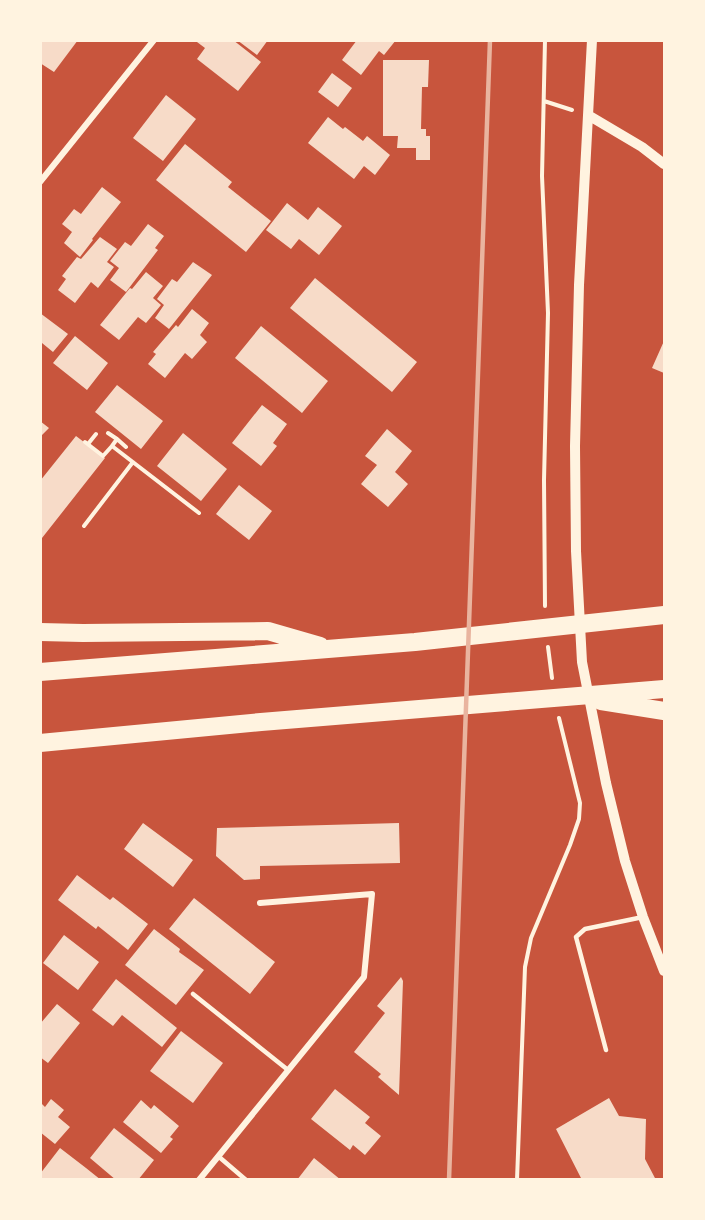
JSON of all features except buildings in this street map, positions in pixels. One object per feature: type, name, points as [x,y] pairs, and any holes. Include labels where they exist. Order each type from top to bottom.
[{"type":"highway","points":[[40,672],[330,650],[664,615]]},
{"type":"highway","points":[[40,632],[268,631],[330,650]]},
{"type":"highway","points":[[40,745],[60,741],[261,722],[664,689]]},
{"type":"highway","points":[[579,697],[664,711]]},
{"type":"street","points":[[40,182],[154,40]]},
{"type":"street","points":[[592,40],[579,285],[576,411],[576,551],[582,662],[606,783],[625,861],[664,971]]},
{"type":"street","points":[[588,115],[642,147],[664,164]]},
{"type":"street","points":[[199,1179],[364,977],[372,894],[260,903]]},
{"type":"lane","points":[[606,1050],[576,937],[585,929],[643,917]]},
{"type":"lane","points":[[193,994],[288,1070]]},
{"type":"lane","points":[[218,1156],[246,1179]]},
{"type":"path","points":[[545,40],[542,176],[548,313],[545,616]]},
{"type":"path","points":[[544,101],[588,115]]},
{"type":"path","points":[[108,433],[126,447]]},
{"type":"path","points":[[96,434],[86,443],[103,456],[117,439]]},
{"type":"path","points":[[112,446],[199,513]]},
{"type":"path","points":[[84,526],[133,462]]},
{"type":"path","points":[[547,639],[553,683]]},
{"type":"path","points":[[517,1179],[525,967],[531,938],[579,819],[580,803],[559,716]]},
{"type":"railway","points":[[449,1180],[490,40]]}]
